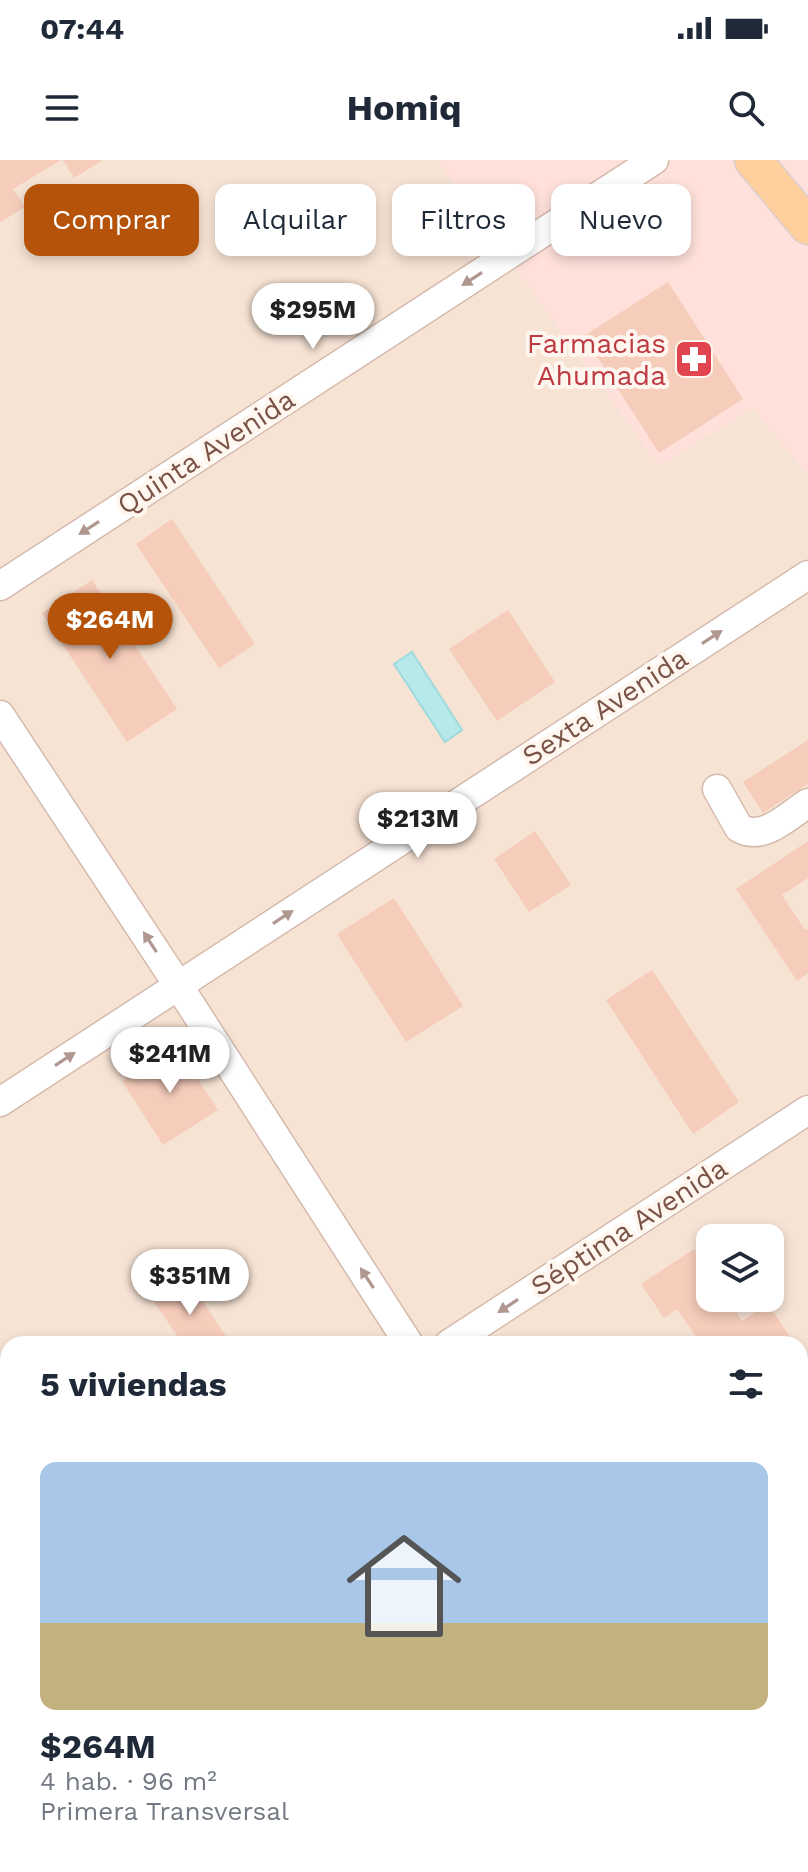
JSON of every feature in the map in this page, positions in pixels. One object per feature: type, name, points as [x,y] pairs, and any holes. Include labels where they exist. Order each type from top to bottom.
[{"type":"main road","points":[[753,160],[806,222]]},
{"type":"street","name":"Quinta Avenida","points":[[0,586],[654,160]]},
{"type":"street","name":"Sexta Avenida","points":[[0,1102],[808,575]]},
{"type":"street","points":[[0,715],[404,1336]]},
{"type":"street","points":[[717,789],[739,828],[745,832],[761,833],[808,803]]},
{"type":"street","name":"Séptima Avenida","points":[[461,1336],[808,1110]]},
{"type":"shaded area","points":[[0,160],[717,160],[808,269],[808,1336],[0,1336]]},
{"type":"shaded area","points":[[437,160],[808,160],[808,475],[753,408],[659,466],[507,256],[535,256],[535,184],[454,184]]},
{"type":"water","points":[[412,652],[462,730],[445,742],[394,664]]},
{"type":"building","points":[[0,160],[61,160],[13,189],[24,208],[0,222]]},
{"type":"building","points":[[63,160],[103,160],[74,178]]},
{"type":"building","points":[[668,282],[743,399],[659,453],[584,336]]},
{"type":"building","points":[[172,519],[255,644],[219,668],[136,544]]},
{"type":"building","points":[[92,580],[177,709],[127,742],[42,613]]},
{"type":"building","points":[[508,610],[555,682],[497,721],[449,649]]},
{"type":"building","points":[[808,740],[808,784],[763,813],[743,782]]},
{"type":"building","points":[[535,831],[571,885],[529,912],[494,859]]},
{"type":"building","points":[[808,841],[808,878],[782,895],[805,930],[808,929],[808,973],[797,981],[736,889]]},
{"type":"building","points":[[394,898],[463,1006],[406,1042],[337,934]]},
{"type":"building","points":[[652,970],[739,1102],[693,1134],[606,1000]]},
{"type":"building","points":[[176,1045],[218,1110],[163,1145],[122,1081]]},
{"type":"building","points":[[694,1249],[696,1312],[736,1312],[742,1321],[756,1312],[773,1312],[789,1336],[696,1336],[677,1309],[664,1318],[641,1284]]},
{"type":"building","points":[[188,1279],[226,1336],[177,1336],[154,1302]]},
{"type":"place","name":"Farmacias Ahumada","points":[[694,359]]}]
